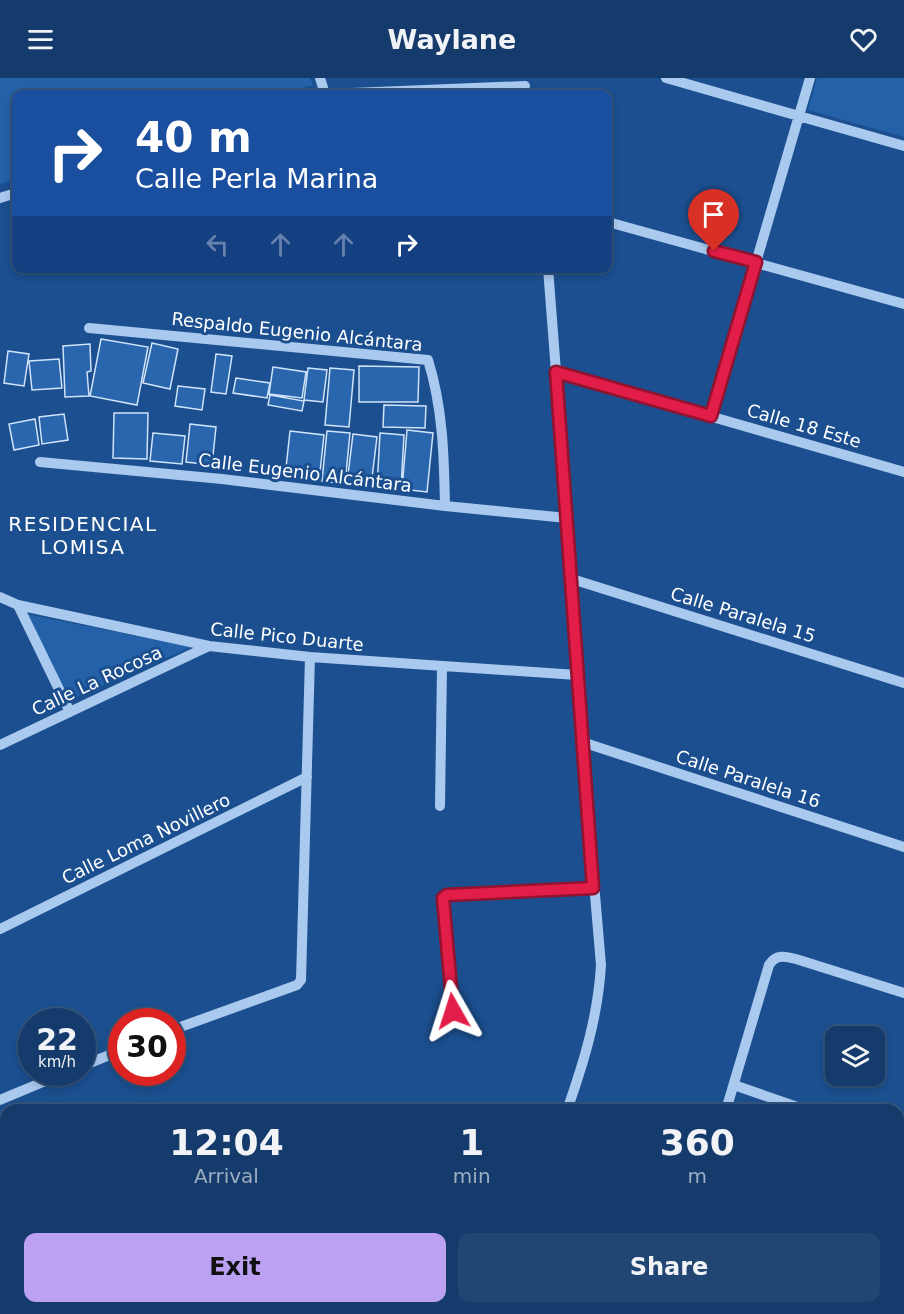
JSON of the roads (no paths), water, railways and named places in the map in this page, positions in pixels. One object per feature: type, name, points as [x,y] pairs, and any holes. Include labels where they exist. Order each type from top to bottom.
[{"type":"street","points":[[666,78],[904,146]]},
{"type":"street","points":[[711,416],[810,78]]},
{"type":"street","points":[[426,90],[526,86]]},
{"type":"street","points":[[612,223],[904,304]]},
{"type":"street","points":[[548,273],[593,888],[601,965],[599,997],[591,1036],[569,1104]]},
{"type":"street","name":"Respaldo Eugenio Alcántara","points":[[89,328],[428,360],[434,380],[444,441],[445,506]]},
{"type":"street","name":"Calle 18 Este","points":[[556,372],[904,472]]},
{"type":"street","name":"Calle Eugenio Alcántara","points":[[40,462],[233,480],[445,506],[567,518]]},
{"type":"street","name":"Calle Paralela 15","points":[[572,579],[904,683]]},
{"type":"street","name":"Calle Pico Duarte","points":[[0,597],[18,606],[209,646],[442,668],[577,675]]},
{"type":"street","points":[[18,606],[70,712]]},
{"type":"street","name":"Calle La Rocosa","points":[[0,746],[209,646]]},
{"type":"street","points":[[186,1025],[297,985],[301,980],[310,657]]},
{"type":"street","points":[[440,806],[442,668]]},
{"type":"street","name":"Calle Paralela 16","points":[[582,742],[904,847]]},
{"type":"street","name":"Calle Loma Novillero","points":[[0,929],[307,777]]},
{"type":"street","points":[[453,1011],[443,898],[447,895],[593,888]]},
{"type":"street","points":[[728,1104],[769,965],[778,956],[796,958],[904,993]]},
{"type":"street","points":[[734,1085],[789,1104]]},
{"type":"street","points":[[0,1100],[34,1086]]},
{"type":"district","name":"RESIDENCIAL LOMISA","points":[[83,536]]}]
